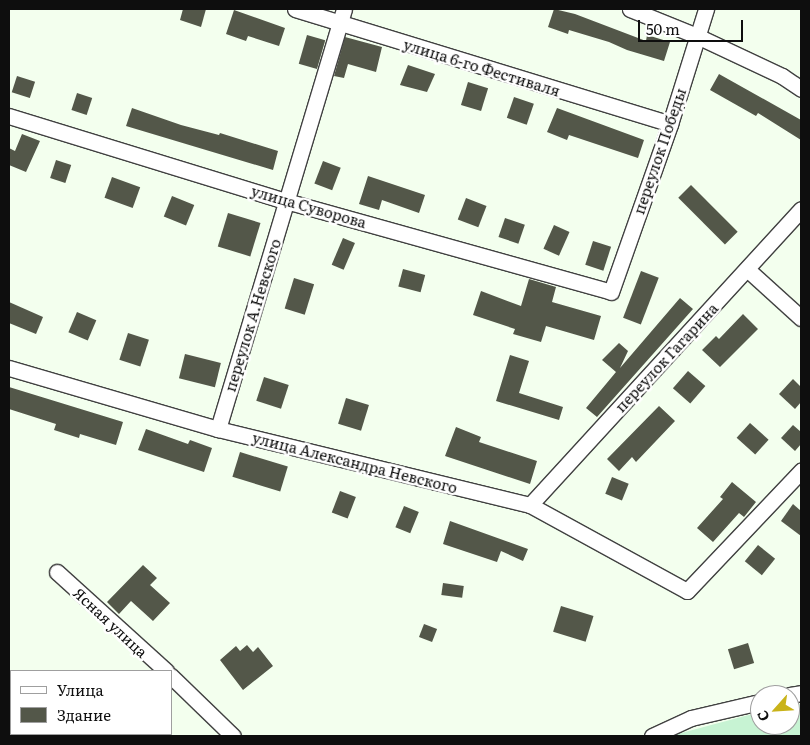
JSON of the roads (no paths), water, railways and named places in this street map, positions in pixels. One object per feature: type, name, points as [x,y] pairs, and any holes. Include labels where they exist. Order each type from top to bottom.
[{"type":"street","name":"улица 6-го Фестиваля","points":[[295,9],[342,16],[670,124]]},
{"type":"street","points":[[630,9],[697,36],[782,76],[801,89]]},
{"type":"street","name":"переулок Победы","points":[[611,292],[670,124],[706,9]]},
{"type":"street","name":"переулок А.Невского","points":[[218,429],[342,16]]},
{"type":"street","name":"улица Суворова","points":[[9,116],[286,201],[611,292]]},
{"type":"street","name":"переулок Гагарина","points":[[530,505],[801,209]]},
{"type":"street","points":[[747,269],[801,318]]},
{"type":"street","name":"улица Александра Невского","points":[[9,368],[218,429],[530,505],[687,591],[801,471]]},
{"type":"street","name":"Ясная улица","points":[[58,572],[165,670]]},
{"type":"street","points":[[172,677],[233,736]]},
{"type":"street","points":[[652,736],[670,726],[691,718],[750,704]]}]
